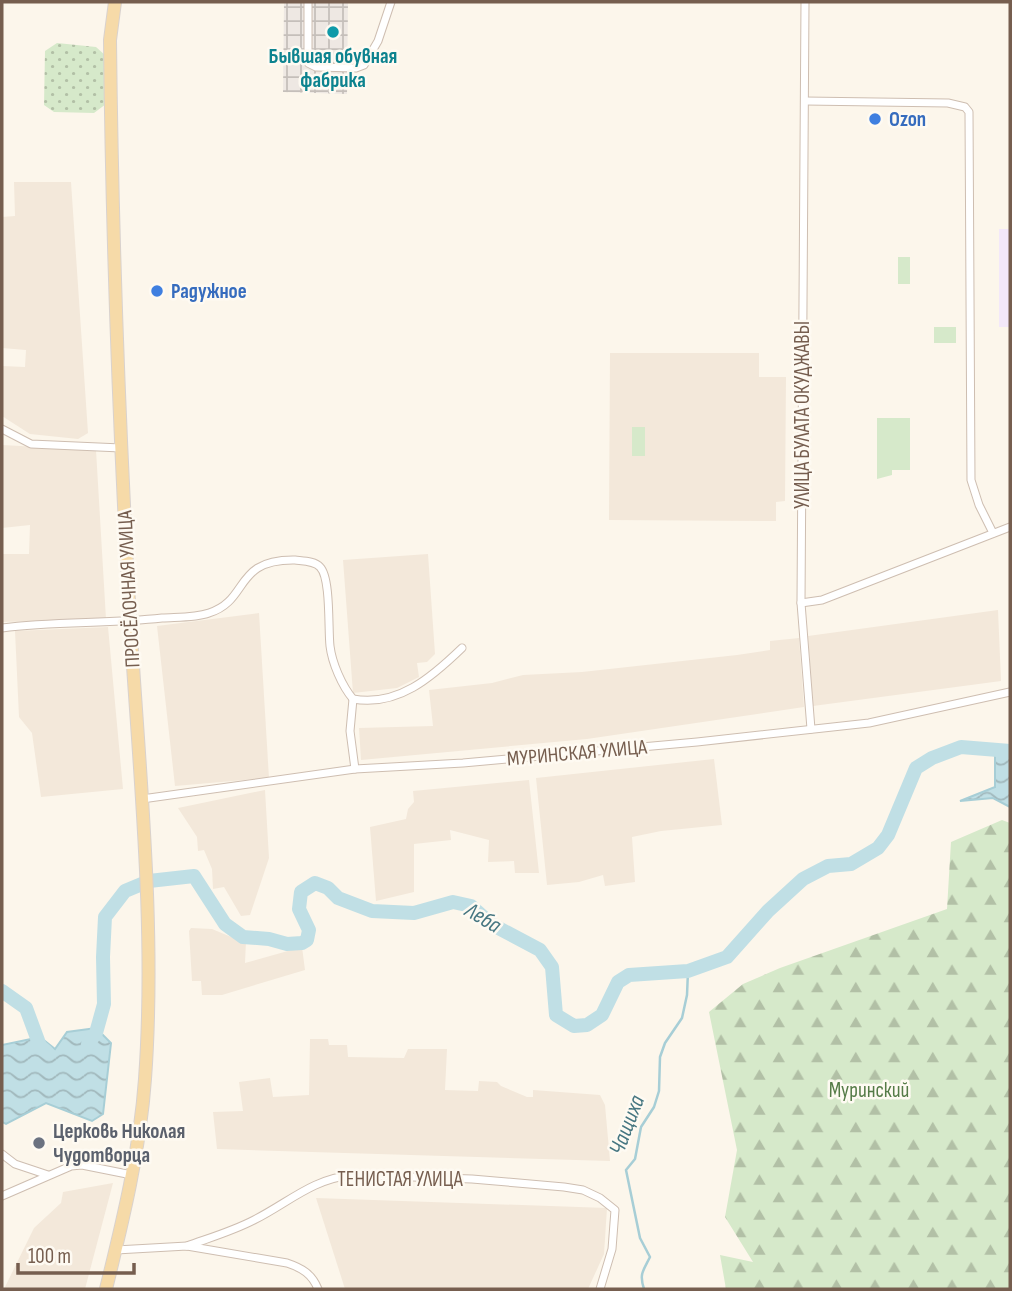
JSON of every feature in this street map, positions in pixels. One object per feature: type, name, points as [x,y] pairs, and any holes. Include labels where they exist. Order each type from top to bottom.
[{"type":"main road","name":"ПРОСЁЛОЧНАЯ УЛИЦА","points":[[106,1289],[133,1175],[145,1080],[149,983],[142,799],[121,448],[111,117],[110,40],[115,2]]},
{"type":"street","points":[[308,2],[310,65],[316,68],[356,68],[364,65],[372,52],[391,2]]},
{"type":"street","name":"УЛИЦА БУЛАТА ОКУДЖАВЫ","points":[[805,2],[801,603],[811,729]]},
{"type":"street","points":[[805,101],[948,103],[965,107],[969,112],[971,481],[993,533]]},
{"type":"street","points":[[2,429],[31,444],[121,448]]},
{"type":"street","points":[[801,603],[822,600],[1010,527]]},
{"type":"street","points":[[2,628],[130,621],[210,613],[225,605],[258,566],[276,560],[316,564],[323,569],[325,576],[330,648],[341,679],[353,699],[350,717],[355,769]]},
{"type":"street","points":[[353,699],[403,694],[430,678],[462,648]]},
{"type":"street","name":"МУРИНСКАЯ УЛИЦА","points":[[142,799],[355,769],[463,764],[869,723],[1010,692]]},
{"type":"street","points":[[2,1154],[15,1164],[48,1175]]},
{"type":"street","points":[[2,1196],[71,1166],[82,1165],[133,1175]]},
{"type":"street","name":"ТЕНИСТАЯ УЛИЦА","points":[[187,1246],[252,1221],[322,1181],[352,1175],[471,1179],[564,1187],[583,1190],[600,1198],[615,1210],[612,1249],[600,1289]]},
{"type":"street","points":[[116,1250],[187,1246],[287,1263],[310,1275],[318,1289]]},
{"type":"shaded area","points":[[284,2],[348,2],[347,94],[283,92]]},
{"type":"shaded area","points":[[14,182],[71,182],[88,433],[78,439],[30,434],[2,416],[2,366],[25,367],[26,350],[2,348],[2,217],[15,216]]},
{"type":"shaded area","points":[[999,229],[1010,229],[1010,327],[999,327]]},
{"type":"shaded area","points":[[610,353],[759,353],[759,377],[786,377],[785,501],[776,502],[776,521],[609,520]]},
{"type":"shaded area","points":[[2,445],[96,450],[106,619],[2,622],[2,554],[29,554],[30,525],[2,528]]},
{"type":"shaded area","points":[[428,554],[435,654],[427,662],[417,663],[419,677],[397,688],[353,693],[343,560]]},
{"type":"shaded area","points":[[998,610],[1001,681],[813,706],[808,636]]},
{"type":"shaded area","points":[[259,613],[269,778],[175,786],[157,626]]},
{"type":"shaded area","points":[[108,627],[123,789],[41,797],[32,733],[19,717],[15,631]]},
{"type":"shaded area","points":[[799,638],[804,707],[587,739],[361,760],[359,728],[433,726],[429,690],[492,683],[523,675],[582,672],[737,655],[770,650],[770,641]]},
{"type":"shaded area","points":[[714,759],[722,825],[661,831],[632,837],[635,882],[605,886],[603,875],[579,882],[547,885],[536,778]]},
{"type":"shaded area","points":[[529,780],[539,873],[515,873],[514,861],[488,862],[489,840],[450,830],[451,840],[414,844],[414,892],[376,901],[370,827],[406,819],[408,809],[414,802],[413,791]]},
{"type":"shaded area","points":[[265,790],[269,858],[250,915],[241,916],[224,887],[213,889],[212,869],[204,850],[198,851],[197,837],[178,808]]},
{"type":"shaded area","points":[[191,928],[212,929],[246,941],[245,963],[302,947],[305,970],[222,995],[202,995],[201,981],[192,981]]},
{"type":"shaded area","points":[[310,1039],[328,1039],[329,1045],[347,1045],[348,1057],[404,1058],[408,1049],[447,1049],[445,1090],[478,1091],[479,1081],[497,1082],[527,1097],[533,1097],[533,1090],[600,1095],[605,1105],[610,1161],[217,1149],[213,1112],[243,1111],[239,1082],[270,1078],[273,1097],[309,1095]]},
{"type":"shaded area","points":[[113,1183],[85,1289],[4,1289],[34,1228],[61,1203],[63,1192]]},
{"type":"shaded area","points":[[316,1198],[607,1208],[604,1254],[588,1289],[345,1289]]},
{"type":"green space","points":[[57,43],[96,47],[106,56],[106,104],[94,113],[54,112],[44,105],[45,51]]},
{"type":"green space","points":[[898,257],[910,257],[910,284],[898,284]]},
{"type":"green space","points":[[934,327],[956,327],[956,343],[934,343]]},
{"type":"green space","points":[[877,418],[910,418],[910,470],[892,470],[892,475],[877,479]]},
{"type":"green space","points":[[632,427],[645,427],[645,456],[632,456]]},
{"type":"green space","name":"Муринский","points":[[1002,820],[1010,823],[1010,1289],[726,1289],[720,1255],[753,1262],[725,1217],[737,1150],[709,1012],[743,984],[780,968],[947,909],[951,842]]},
{"type":"water","points":[[1010,745],[1010,807],[993,798],[960,801],[995,787],[995,753],[961,747]]},
{"type":"water","points":[[96,1028],[111,1043],[103,1114],[92,1121],[46,1103],[6,1124],[2,1122],[2,1045],[40,1037],[55,1049],[67,1032]]},
{"type":"waterway","name":"Леба","points":[[88,1044],[96,1033],[104,1004],[105,917],[125,891],[149,881],[194,876],[225,924],[243,937],[269,939],[287,944],[307,940],[309,930],[299,909],[301,892],[315,883],[328,888],[338,898],[372,911],[414,913],[453,902],[471,906],[491,924],[540,950],[552,967],[556,1015],[574,1026],[587,1025],[602,1015],[618,982],[629,975],[688,971],[727,957],[768,911],[803,879],[828,866],[851,864],[878,848],[888,835],[916,768],[932,758],[961,747],[1010,751]]},
{"type":"waterway","name":"Чащиха","points":[[644,1289],[642,1276],[650,1257],[640,1238],[626,1170],[635,1159],[641,1127],[654,1107],[659,1091],[660,1057],[665,1043],[682,1018],[688,971]]},
{"type":"waterway","name":"Леба","points":[[2,991],[26,1008],[40,1046],[47,1052]]},
{"type":"place","name":"Бывшая обувная фабрика","points":[[333,32]]},
{"type":"place","name":"Ozon","points":[[875,119]]},
{"type":"place","name":"Радужное","points":[[157,291]]},
{"type":"place","name":"Церковь Николая Чудотворца","points":[[39,1143]]}]
